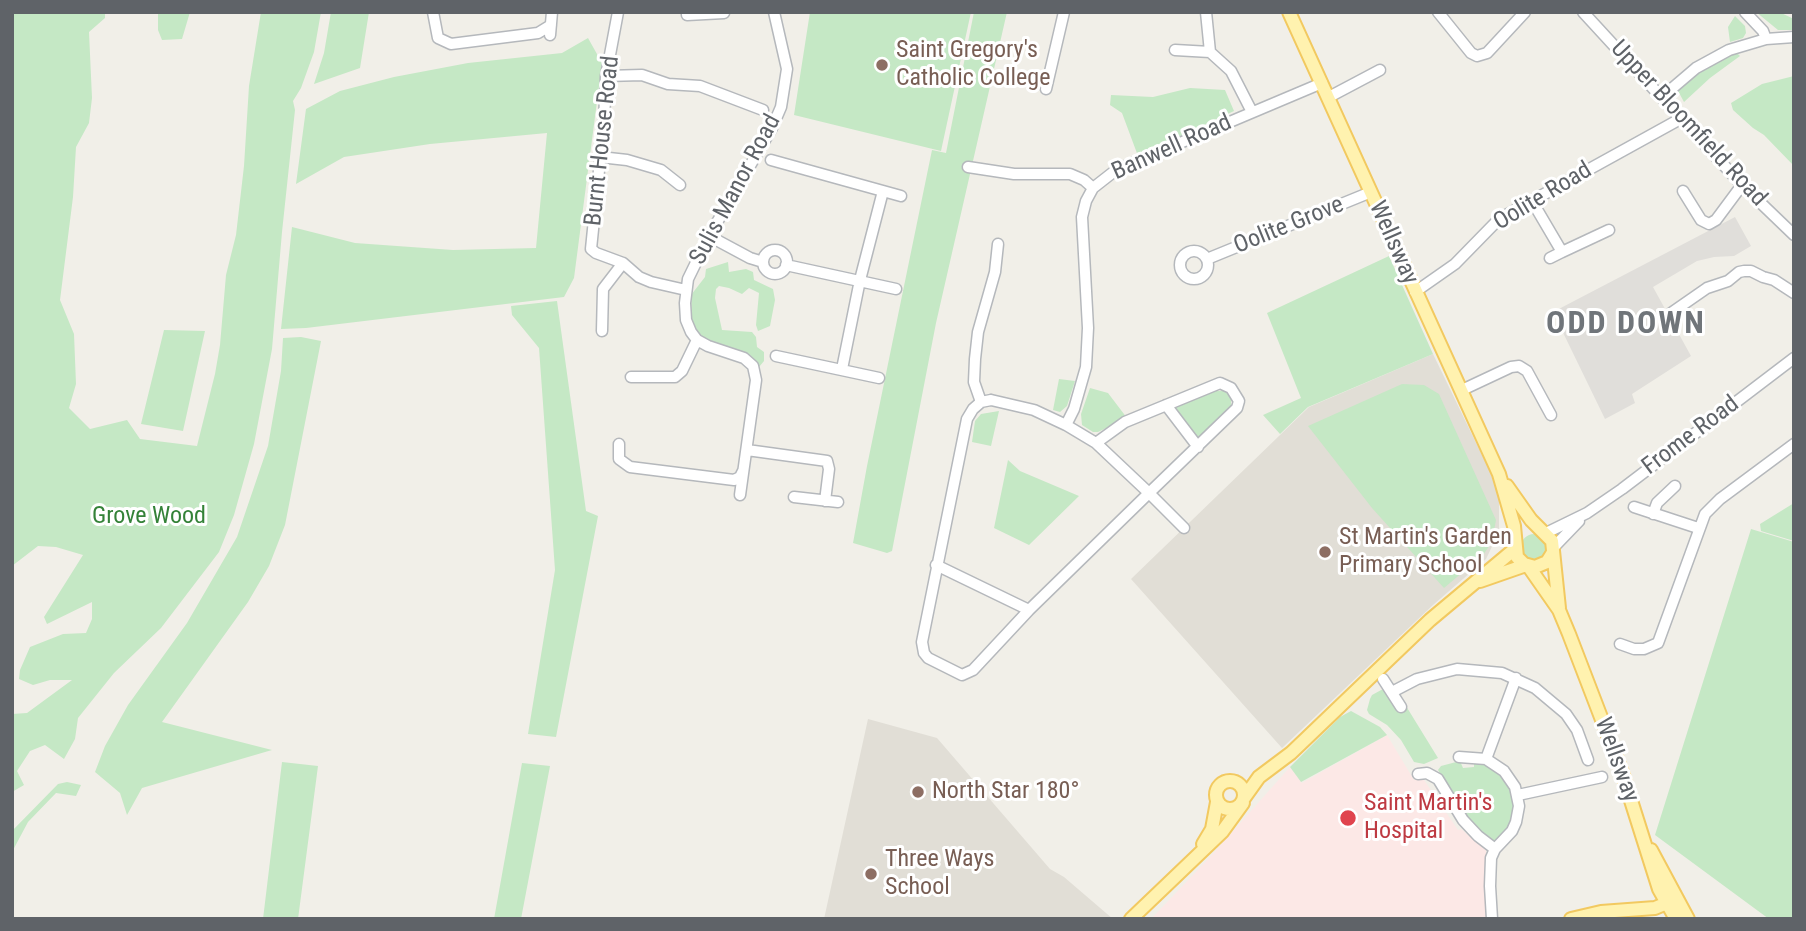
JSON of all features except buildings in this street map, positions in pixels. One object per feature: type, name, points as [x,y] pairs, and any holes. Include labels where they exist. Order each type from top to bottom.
[{"type":"main road","name":"Wellsway","points":[[1289,12],[1499,474],[1517,556],[1528,566],[1559,610],[1676,919]]},
{"type":"main road","name":"Wellsway","points":[[1499,474],[1552,541],[1559,610]]},
{"type":"main road","points":[[1131,919],[1222,832],[1259,777],[1285,758],[1430,620],[1516,545],[1524,533],[1534,529],[1543,532]]},
{"type":"main road","points":[[1473,584],[1528,566],[1541,566],[1547,562],[1553,551]]},
{"type":"main road","points":[[1195,856],[1212,829],[1216,792],[1221,785],[1285,758]]},
{"type":"main road","points":[[1217,802],[1227,809],[1236,808],[1243,801],[1244,790],[1234,781]]},
{"type":"main road","name":"Wellsway","points":[[1671,902],[1688,919]]},
{"type":"main road","points":[[1572,919],[1628,909],[1656,908],[1671,902]]},
{"type":"main road","points":[[1628,909],[1654,919]]},
{"type":"street","points":[[433,12],[438,38],[451,44],[551,30],[552,12]]},
{"type":"street","name":"Burnt House Road","points":[[618,12],[606,76],[591,249],[596,254],[623,264],[651,282],[686,290]]},
{"type":"street","points":[[687,12],[687,15],[723,13]]},
{"type":"street","name":"Sulis Manor Road","points":[[697,340],[686,320],[688,279],[781,107],[787,69],[774,12]]},
{"type":"street","points":[[1046,89],[1064,12]]},
{"type":"street","points":[[1206,12],[1210,51],[1231,71],[1252,112]]},
{"type":"street","points":[[1438,12],[1471,53],[1483,56],[1525,12]]},
{"type":"street","name":"Upper Bloomfield Road","points":[[1583,12],[1742,184],[1792,230]]},
{"type":"street","points":[[1745,12],[1763,30],[1766,39]]},
{"type":"street","points":[[1662,97],[1711,58],[1743,44],[1794,37]]},
{"type":"street","points":[[1175,50],[1210,51]]},
{"type":"street","points":[[1329,97],[1380,70]]},
{"type":"street","points":[[606,76],[642,75],[668,84],[700,86],[763,110]]},
{"type":"street","name":"Banwell Road","points":[[1066,425],[1074,409],[1086,367],[1088,328],[1082,217],[1093,188],[1116,170],[1322,83]]},
{"type":"street","name":"Oolite Road","points":[[1415,292],[1455,264],[1499,219],[1682,118]]},
{"type":"street","points":[[600,157],[627,160],[661,170],[680,185]]},
{"type":"street","points":[[771,160],[901,195]]},
{"type":"street","points":[[968,167],[1014,174],[1070,174],[1084,180],[1093,188]]},
{"type":"street","points":[[1683,191],[1701,219],[1709,224],[1716,220],[1742,184]]},
{"type":"street","points":[[842,369],[860,280],[883,191]]},
{"type":"street","name":"Oolite Grove","points":[[1207,259],[1371,192]]},
{"type":"street","points":[[1532,201],[1562,252]]},
{"type":"street","points":[[1550,258],[1609,230]]},
{"type":"street","points":[[709,236],[763,262]]},
{"type":"street","points":[[981,402],[974,382],[976,345],[995,272],[998,244]]},
{"type":"street","points":[[776,251],[785,257],[786,265],[783,271],[773,274],[767,271],[763,262],[766,255],[776,251]]},
{"type":"street","points":[[602,331],[603,289],[623,264]]},
{"type":"street","points":[[786,265],[896,289]]},
{"type":"street","points":[[1671,313],[1707,288],[1728,281],[1739,272],[1751,271],[1774,280],[1794,293]]},
{"type":"street","points":[[631,377],[675,377],[682,371],[697,340],[744,358],[753,366],[756,380],[740,495]]},
{"type":"street","points":[[776,356],[879,378]]},
{"type":"street","name":"Frome Road","points":[[1543,532],[1587,513],[1794,358]]},
{"type":"street","points":[[1462,390],[1511,367],[1519,366],[1527,371],[1551,415]]},
{"type":"street","points":[[1096,443],[1125,422],[1220,383],[1237,394],[1237,408],[1198,447],[1149,493],[1029,610],[973,670],[967,674],[956,674],[928,658],[923,648],[936,565],[967,419],[981,402],[991,400],[1034,410],[1096,443],[1149,493],[1184,528]]},
{"type":"street","points":[[1166,405],[1198,447]]},
{"type":"street","points":[[619,444],[619,459],[630,467],[734,480],[740,477],[743,470]]},
{"type":"street","points":[[1620,644],[1644,649],[1658,643],[1698,528],[1711,506],[1794,444]]},
{"type":"street","points":[[747,450],[827,461],[829,469],[825,500]]},
{"type":"street","points":[[1653,514],[1657,503],[1675,486]]},
{"type":"street","points":[[794,496],[838,502]]},
{"type":"street","points":[[1634,507],[1698,528]]},
{"type":"street","name":"Frome Road","points":[[1553,551],[1587,513]]},
{"type":"street","points":[[936,565],[1029,610]]},
{"type":"street","points":[[1391,692],[1417,679],[1457,669],[1487,670],[1517,678],[1535,688],[1566,714],[1577,730],[1588,760]]},
{"type":"street","points":[[1486,759],[1517,678]]},
{"type":"street","points":[[1383,679],[1401,707]]},
{"type":"street","points":[[1459,757],[1486,759],[1504,771],[1518,795],[1516,822],[1512,831],[1495,849],[1492,858],[1492,919]]},
{"type":"street","points":[[1418,774],[1427,773],[1438,779],[1464,820],[1478,836],[1495,849]]},
{"type":"street","points":[[1518,795],[1602,777]]},
{"type":"shaded area","points":[[1735,217],[1751,246],[1734,256],[1697,261],[1653,287],[1691,356],[1632,394],[1635,403],[1605,419],[1553,312]]},
{"type":"shaded area","name":"St Martin's Garden Primary School","points":[[1433,354],[1496,484],[1499,497],[1499,532],[1486,559],[1433,605],[1282,748],[1131,579],[1309,407]]},
{"type":"shaded area","name":"North Star 180°","points":[[868,719],[937,738],[1050,869],[1064,877],[1113,919],[824,919]]},
{"type":"shaded area","name":"Saint Martin's Hospital","points":[[1387,735],[1414,780],[1422,777],[1458,830],[1461,829],[1486,850],[1486,919],[1151,919],[1290,767],[1302,783]]},
{"type":"green space","name":"Grove Wood","points":[[12,12],[105,12],[105,18],[89,32],[92,98],[89,123],[76,147],[73,197],[60,300],[74,334],[76,384],[69,408],[90,429],[127,420],[140,439],[197,446],[220,345],[226,275],[236,235],[244,166],[249,86],[261,12],[321,12],[314,52],[301,88],[293,101],[295,110],[272,349],[254,444],[234,515],[219,552],[161,628],[114,673],[78,718],[75,739],[64,759],[45,745],[30,751],[17,771],[24,785],[12,792],[12,714],[27,713],[72,680],[50,680],[33,685],[19,679],[20,670],[30,647],[63,634],[86,633],[92,619],[92,602],[47,624],[44,617],[83,555],[56,547],[38,546],[12,566]]},
{"type":"green space","points":[[158,12],[190,12],[182,39],[162,40],[158,30]]},
{"type":"green space","points":[[331,12],[369,12],[360,68],[314,84],[324,53]]},
{"type":"green space","name":"Saint Gregory's Catholic College","points":[[810,12],[971,12],[941,151],[794,115]]},
{"type":"green space","points":[[974,12],[1007,12],[936,323],[892,551],[887,553],[853,543],[932,150],[946,153]]},
{"type":"green space","points":[[1756,12],[1779,12],[1794,19],[1794,30],[1778,30]]},
{"type":"green space","points":[[1735,16],[1745,26],[1746,33],[1743,38],[1730,42],[1728,27]]},
{"type":"green space","points":[[588,38],[602,63],[574,278],[564,297],[281,329],[292,227],[355,243],[453,250],[536,248],[547,133],[430,144],[344,157],[296,184],[306,109],[340,91],[394,77],[468,63],[562,53]]},
{"type":"green space","points":[[1736,52],[1740,56],[1684,102],[1677,89],[1705,68]]},
{"type":"green space","points":[[1794,76],[1794,166],[1764,135],[1733,110],[1731,103],[1762,84]]},
{"type":"green space","points":[[1190,88],[1225,90],[1234,111],[1138,156],[1122,113],[1110,105],[1111,95],[1153,97]]},
{"type":"green space","points":[[1389,256],[1433,354],[1308,407],[1280,434],[1263,415],[1301,398],[1267,313]]},
{"type":"green space","points":[[728,262],[729,272],[746,269],[753,272],[754,280],[773,289],[775,300],[770,326],[758,331],[756,325],[759,293],[749,288],[742,294],[719,286],[716,289],[715,298],[722,330],[752,332],[756,337],[757,347],[764,352],[764,361],[759,367],[751,356],[702,339],[695,333],[692,324],[691,295],[705,277],[706,269]]},
{"type":"green space","points":[[557,301],[586,511],[598,516],[556,737],[528,734],[555,570],[539,348],[512,315],[511,306]]},
{"type":"green space","points":[[164,330],[205,331],[183,431],[141,424]]},
{"type":"green space","points":[[301,337],[321,341],[285,525],[269,566],[248,602],[162,722],[272,750],[142,788],[127,815],[120,793],[95,772],[105,746],[128,705],[187,623],[237,537],[268,446],[281,371],[283,338]]},
{"type":"green space","points":[[1059,379],[1075,381],[1067,406],[1060,412],[1053,410]]},
{"type":"green space","points":[[1402,384],[1424,385],[1439,394],[1496,520],[1492,542],[1483,555],[1444,588],[1372,508],[1308,426]]},
{"type":"green space","points":[[1090,388],[1108,393],[1127,418],[1098,432],[1082,425],[1081,414]]},
{"type":"green space","points":[[1216,391],[1226,391],[1231,397],[1231,409],[1198,441],[1172,407]]},
{"type":"green space","points":[[999,411],[991,446],[972,442],[975,421],[981,414]]},
{"type":"green space","points":[[1008,460],[1020,471],[1079,496],[1029,545],[994,528]]},
{"type":"green space","points":[[1794,503],[1794,541],[1761,531],[1760,524]]},
{"type":"green space","points":[[1751,529],[1794,542],[1794,919],[1769,919],[1655,835]]},
{"type":"green space","points":[[1534,534],[1543,538],[1547,547],[1543,556],[1534,560],[1525,556],[1521,547],[1525,538]]},
{"type":"green space","points":[[1383,689],[1398,711],[1406,706],[1438,758],[1424,764],[1414,762],[1401,740],[1387,725],[1369,714],[1367,710],[1372,695]]},
{"type":"green space","points":[[1351,711],[1380,727],[1387,735],[1301,782],[1290,767],[1340,717]]},
{"type":"green space","points":[[1474,760],[1494,767],[1509,782],[1515,807],[1511,827],[1496,841],[1469,822],[1438,770],[1441,766],[1460,761],[1463,768],[1474,767]]},
{"type":"green space","points":[[282,762],[318,766],[298,919],[263,919]]},
{"type":"green space","points":[[522,763],[550,766],[521,919],[494,919]]},
{"type":"green space","points":[[67,782],[81,785],[76,796],[56,793],[28,822],[12,852],[12,831],[58,784]]},
{"type":"place","name":"Saint Gregory's Catholic College","points":[[882,65]]},
{"type":"place","name":"St Martin's Garden Primary School","points":[[1325,552]]},
{"type":"place","name":"North Star 180°","points":[[918,792]]},
{"type":"place","name":"Saint Martin's Hospital","points":[[1348,818]]},
{"type":"place","name":"Three Ways School","points":[[871,874]]},
{"type":"district","name":"ODD DOWN","points":[[1626,325]]}]
